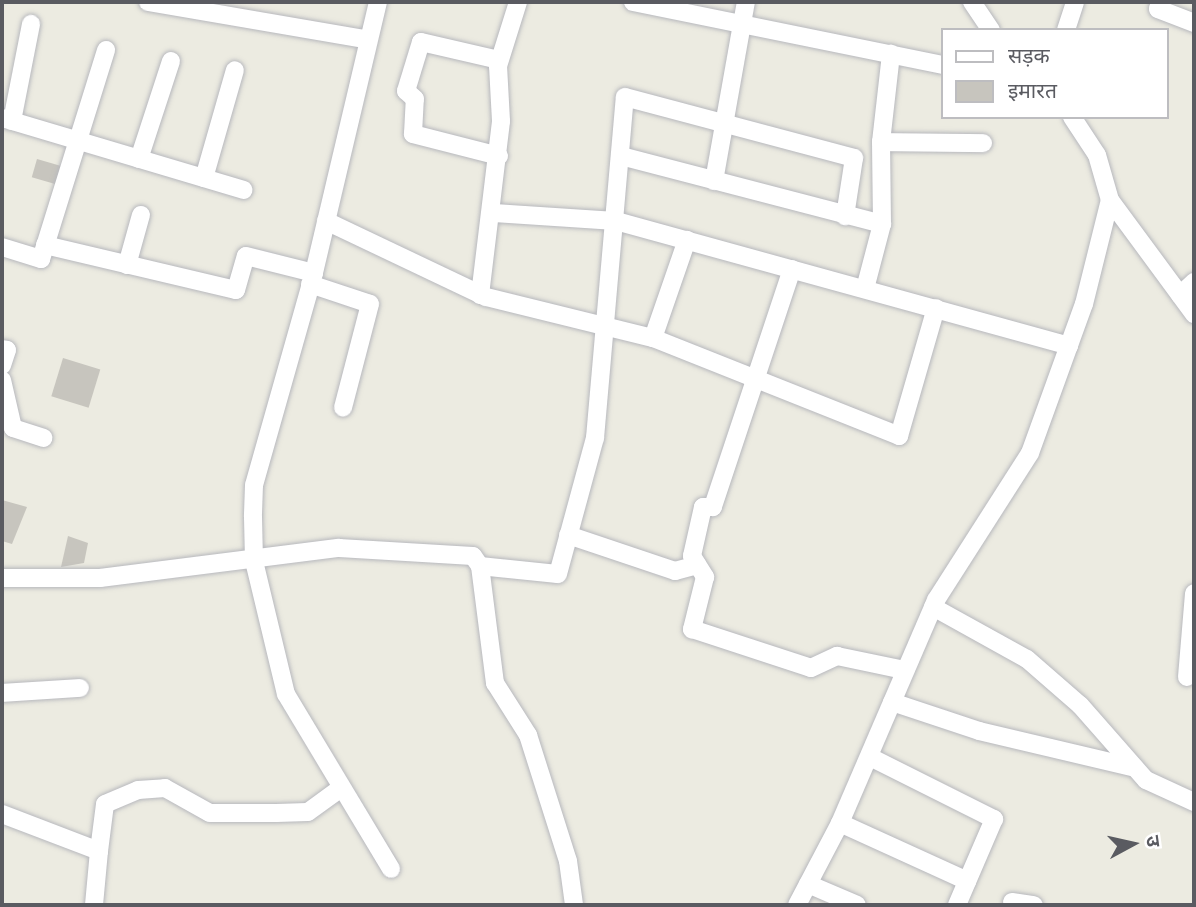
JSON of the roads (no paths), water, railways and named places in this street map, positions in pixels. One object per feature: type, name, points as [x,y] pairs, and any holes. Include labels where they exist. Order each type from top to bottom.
[{"type":"street","points":[[148,2],[365,39]]},
{"type":"street","points":[[378,2],[365,39],[312,279],[254,485],[254,562],[286,694],[391,869]]},
{"type":"street","points":[[480,295],[494,213],[499,156],[499,60],[517,2]]},
{"type":"street","points":[[633,2],[940,65]]},
{"type":"street","points":[[714,181],[740,23],[746,2]]},
{"type":"street","points":[[972,2],[990,28]]},
{"type":"street","points":[[1067,28],[1075,2]]},
{"type":"street","points":[[1160,2],[1158,9],[1194,23]]},
{"type":"street","points":[[31,24],[7,120],[244,190]]},
{"type":"street","points":[[499,60],[421,42],[406,91],[415,99],[413,134],[499,156]]},
{"type":"street","points":[[2,247],[41,259],[106,50]]},
{"type":"street","points":[[865,289],[881,224],[881,142],[891,54]]},
{"type":"street","points":[[139,159],[171,61]]},
{"type":"street","points":[[204,178],[234,70]]},
{"type":"street","points":[[480,566],[558,574],[595,438],[617,221],[625,97],[854,158],[845,216]]},
{"type":"street","points":[[1073,119],[1097,155],[1110,200],[1194,314]]},
{"type":"street","points":[[881,142],[984,143]]},
{"type":"street","points":[[621,156],[881,224]]},
{"type":"street","points":[[797,905],[840,823],[933,607],[1030,453],[1069,346],[1110,200]]},
{"type":"street","points":[[494,213],[617,221],[1069,346]]},
{"type":"street","points":[[127,265],[141,215]]},
{"type":"street","points":[[326,221],[480,295],[606,324],[653,338],[900,436],[936,308]]},
{"type":"street","points":[[653,338],[687,240]]},
{"type":"street","points":[[46,245],[236,290],[246,256],[312,279],[370,304],[343,408]]},
{"type":"street","points":[[792,269],[713,508],[703,507],[692,556],[705,577],[692,629],[811,668],[837,656],[904,670]]},
{"type":"street","points":[[1180,295],[1194,282]]},
{"type":"street","points":[[2,349],[7,350],[2,365]]},
{"type":"street","points":[[2,380],[13,428],[43,439]]},
{"type":"street","points":[[568,535],[675,571],[697,565]]},
{"type":"street","points":[[2,578],[100,578],[254,562],[339,548],[473,556],[480,566],[495,683],[528,734],[568,861],[574,905]]},
{"type":"street","points":[[1187,677],[1194,593]]},
{"type":"street","points":[[933,607],[1027,659],[1080,705],[1146,780],[1194,802]]},
{"type":"street","points":[[2,693],[80,688]]},
{"type":"street","points":[[892,702],[979,731],[1135,768]]},
{"type":"street","points":[[870,757],[994,819],[957,905]]},
{"type":"street","points":[[94,905],[105,804],[138,790],[165,788],[210,813],[308,812],[341,788]]},
{"type":"street","points":[[2,814],[99,851]]},
{"type":"street","points":[[840,823],[967,881]]},
{"type":"street","points":[[808,884],[856,905]]},
{"type":"street","points":[[1012,902],[1034,905]]}]
